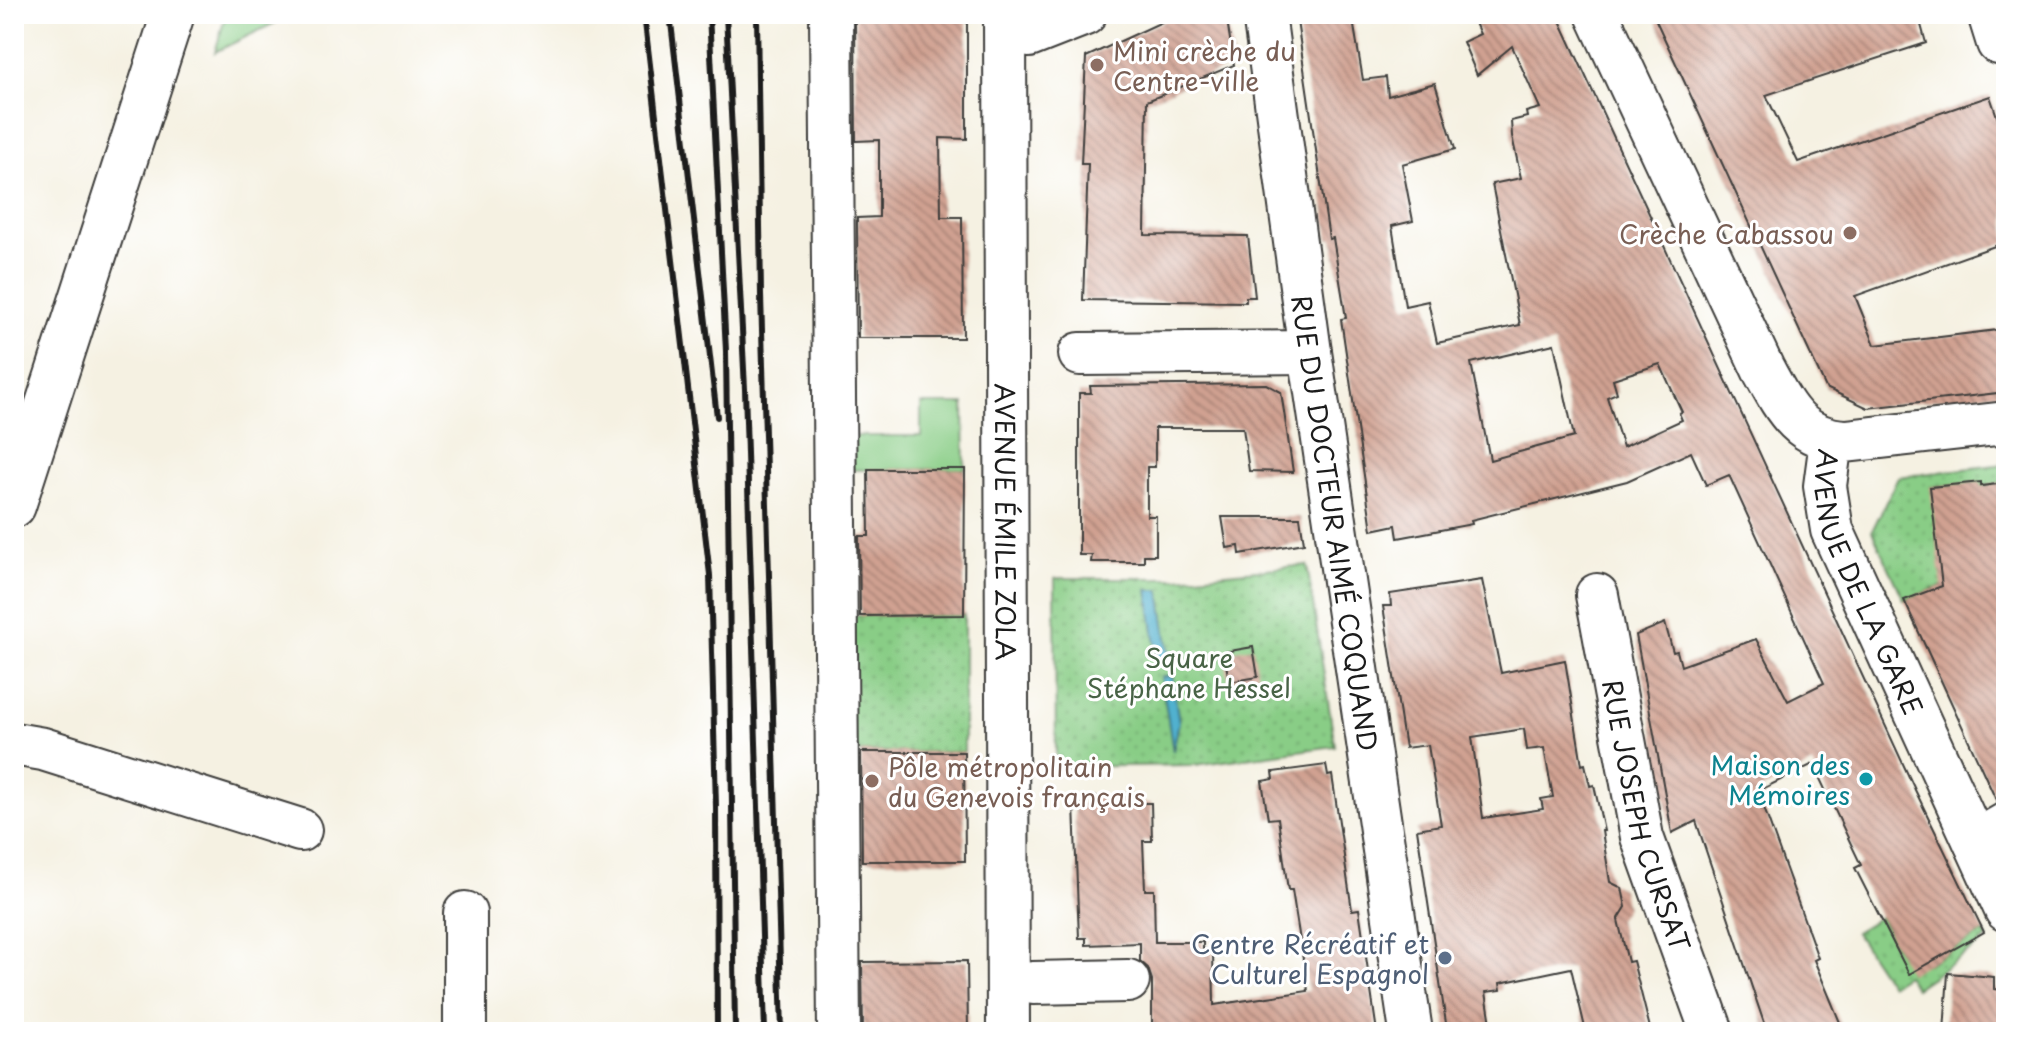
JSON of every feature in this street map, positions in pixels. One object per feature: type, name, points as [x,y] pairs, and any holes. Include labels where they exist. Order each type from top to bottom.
[{"type":"street","points":[[14,506],[173,14]]},
{"type":"street","points":[[831,14],[839,1032]]},
{"type":"street","points":[[1021,21],[1085,14]]},
{"type":"street","name":"RUE DU DOCTEUR AIMÉ COQUAND","points":[[1264,14],[1310,352],[1411,1032]]},
{"type":"street","name":"AVENUE DE LA GARE","points":[[1597,14],[1696,229],[1782,404],[1798,423],[1831,441],[1825,486],[1832,530],[1990,833],[2006,910]]},
{"type":"street","name":"AVENUE ÉMILE ZOLA","points":[[1021,21],[1033,1032]]},
{"type":"street","name":"AVENUE ÉMILE ZOLA","points":[[1008,1032],[1021,21]]},
{"type":"street","points":[[1080,354],[1310,352]]},
{"type":"street","points":[[1831,441],[1867,440],[2006,423]]},
{"type":"street","name":"RUE JOSEPH CURSAT","points":[[1597,595],[1642,837],[1712,1032]]},
{"type":"street","points":[[14,744],[43,749],[300,830]]},
{"type":"street","points":[[465,913],[465,1032]]},
{"type":"street","points":[[1033,983],[1128,981]]},
{"type":"green space","points":[[226,14],[284,14],[277,22],[215,52]]},
{"type":"green space","points":[[921,404],[964,404],[965,469],[844,470],[844,436],[921,436]]},
{"type":"green space","points":[[2006,464],[2006,483],[1931,487],[1994,567],[1904,600],[1872,531],[1898,477]]},
{"type":"green space","name":"Square Stéphane Hessel","points":[[1307,565],[1335,746],[1195,765],[1056,767],[1055,578],[1177,578]]},
{"type":"green space","points":[[964,615],[964,752],[844,752],[843,616]]},
{"type":"green space","points":[[1880,917],[1895,946],[1927,964],[1984,932],[1987,939],[1915,988],[1906,975],[1890,985],[1855,932]]},
{"type":"water","points":[[1148,590],[1160,590],[1170,658],[1158,660]]},
{"type":"water","points":[[1172,676],[1179,722],[1173,751],[1161,677]]},
{"type":"building","points":[[1179,14],[1226,14],[1234,65],[1147,101],[1145,235],[1248,236],[1255,297],[1246,297],[1246,302],[1083,300],[1088,164],[1081,164],[1086,57]]},
{"type":"building","points":[[1296,14],[1352,14],[1363,80],[1386,77],[1388,96],[1435,83],[1455,149],[1402,164],[1413,221],[1392,226],[1405,306],[1428,301],[1437,343],[1520,325],[1492,184],[1521,178],[1511,121],[1527,117],[1526,112],[1540,108],[1512,46],[1477,75],[1463,42],[1480,34],[1471,14],[1557,14],[1916,792],[1984,932],[1909,974],[1855,868],[1861,865],[1813,764],[1758,791],[1818,958],[1814,960],[1844,1032],[1767,1032],[1696,821],[1672,833],[1636,635],[1665,623],[1673,652],[1677,651],[1681,666],[1756,639],[1788,701],[1824,683],[1729,475],[1706,485],[1691,452],[1627,481],[1471,520],[1472,524],[1398,538],[1396,525],[1372,530],[1341,319],[1346,318],[1333,238],[1329,239]],"holes":[[[1554,344],[1574,437],[1490,460],[1471,363]],[[1660,364],[1682,412],[1679,413],[1682,420],[1623,447],[1607,397],[1617,393],[1613,379]]]},
{"type":"building","points":[[1653,14],[1918,14],[1926,43],[1766,95],[1798,162],[1990,96],[2006,143],[2006,242],[1855,296],[1875,345],[2006,329],[2006,392],[1868,408],[1826,388]]},
{"type":"building","points":[[967,15],[967,139],[940,138],[941,217],[962,217],[963,338],[858,338],[857,218],[879,217],[879,140],[856,141],[855,17]]},
{"type":"building","points":[[1266,384],[1281,392],[1293,472],[1249,471],[1243,428],[1155,428],[1155,467],[1147,467],[1147,516],[1156,516],[1156,555],[1144,555],[1144,562],[1091,562],[1092,555],[1079,555],[1079,393],[1091,393],[1090,386]]},
{"type":"building","points":[[868,469],[965,469],[964,615],[860,616],[859,536],[869,536]]},
{"type":"building","points":[[1981,482],[1981,486],[2006,483],[2006,800],[1997,802],[1904,600],[1942,586],[1930,487]]},
{"type":"building","points":[[1222,517],[1300,517],[1304,543],[1240,554],[1239,546],[1227,548]]},
{"type":"building","points":[[1482,580],[1501,673],[1565,660],[1582,765],[1585,764],[1590,786],[1594,785],[1610,882],[1622,888],[1626,907],[1618,920],[1628,962],[1633,961],[1651,1032],[1586,1032],[1571,968],[1500,983],[1501,990],[1486,992],[1491,1024],[1447,1030],[1417,829],[1441,825],[1428,745],[1405,748],[1383,606],[1391,606],[1390,594]],"holes":[[[1524,729],[1527,750],[1544,748],[1553,797],[1541,799],[1543,809],[1483,818],[1472,737]]]},
{"type":"building","points":[[1253,647],[1258,677],[1229,682],[1224,652]]},
{"type":"building","points":[[861,752],[964,752],[965,861],[862,861]]},
{"type":"building","points":[[1326,765],[1328,776],[1332,775],[1352,910],[1359,909],[1377,1032],[1152,1032],[1152,980],[1148,968],[1140,961],[1140,943],[1086,945],[1086,938],[1079,938],[1074,805],[1086,804],[1086,797],[1139,796],[1139,803],[1151,803],[1152,841],[1143,841],[1145,890],[1154,890],[1155,942],[1203,942],[1203,949],[1213,950],[1214,1005],[1308,991],[1292,890],[1288,890],[1278,818],[1268,819],[1262,781],[1274,779],[1273,772]]},
{"type":"building","points":[[967,961],[968,1032],[863,1032],[862,962]]},
{"type":"building","points":[[1948,973],[1994,977],[1994,989],[2004,990],[1999,1032],[1944,1032]]},
{"type":"railway","points":[[644,14],[710,575],[716,807],[717,1032]]},
{"type":"railway","points":[[670,14],[717,417]]},
{"type":"railway","points":[[709,14],[726,351],[735,1032]]},
{"type":"railway","points":[[726,14],[745,389],[765,1032]]},
{"type":"railway","points":[[757,14],[761,295],[782,1032]]},
{"type":"place","name":"Mini crèche du Centre-ville","points":[[1097,65]]},
{"type":"place","name":"Crèche Cabassou","points":[[1850,233]]},
{"type":"place","name":"Maison des Mémoires","points":[[1866,779]]},
{"type":"place","name":"Pôle métropolitain du Genevois français","points":[[872,781]]},
{"type":"place","name":"Centre Récréatif et Culturel Espagnol","points":[[1445,958]]}]
